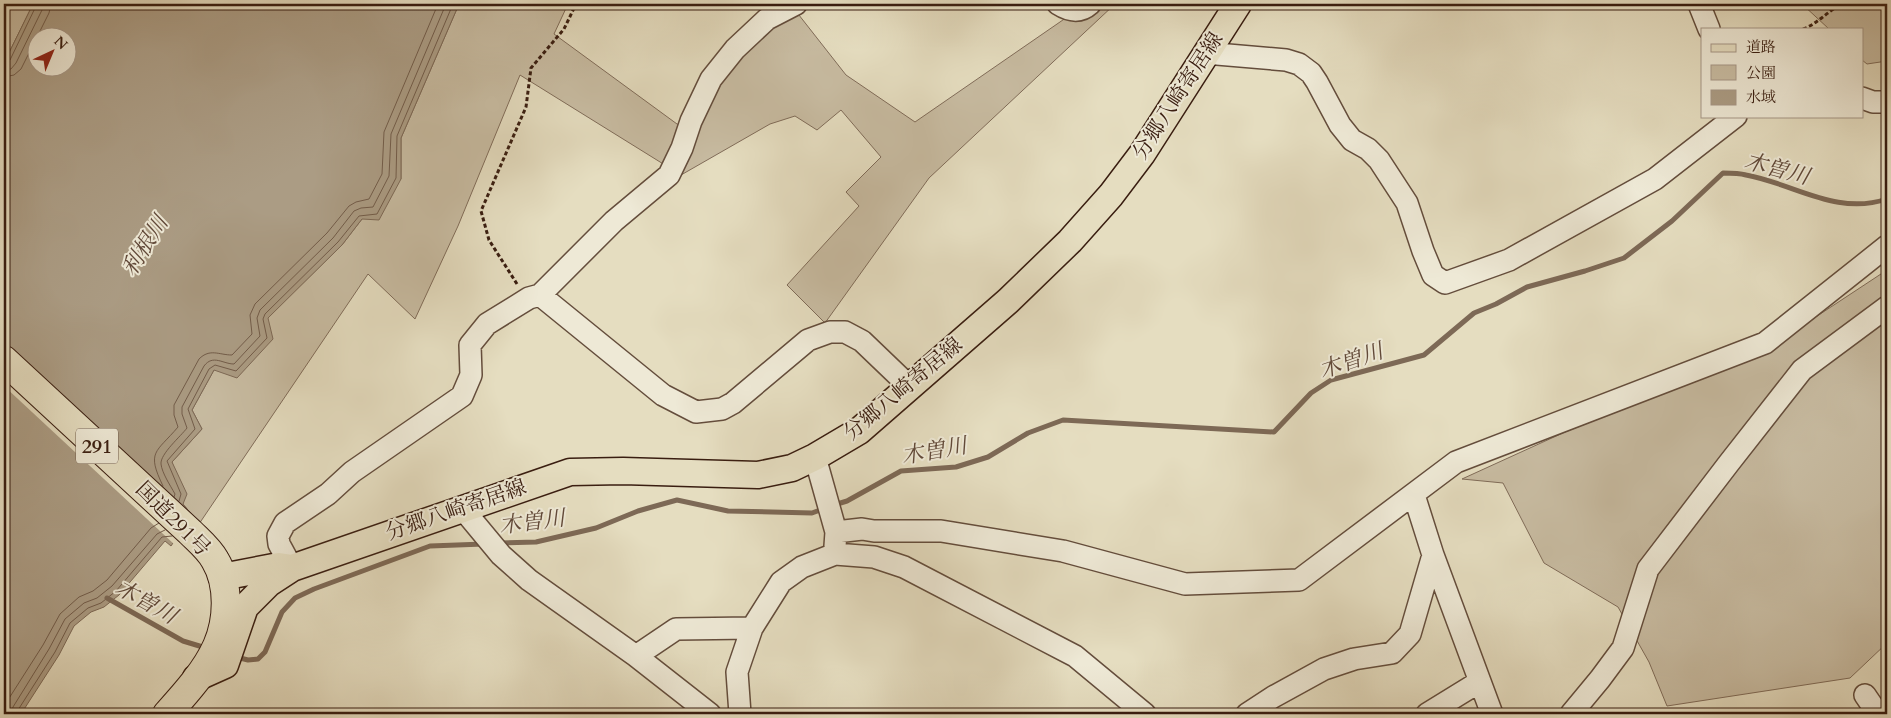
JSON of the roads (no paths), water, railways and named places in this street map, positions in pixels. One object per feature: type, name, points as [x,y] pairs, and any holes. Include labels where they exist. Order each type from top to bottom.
[{"type":"highway","name":"国道291号","points":[[4,360],[207,548],[216,562],[222,577],[226,607],[216,658],[167,714]]},
{"type":"main road","name":"分郷八崎寄居線","points":[[222,577],[279,566],[292,568],[469,518],[570,472],[623,471],[758,475],[792,468],[815,457],[859,430],[910,387],[1008,301],[1070,241],[1100,208],[1142,154],[1238,4]]},
{"type":"main road","points":[[216,658],[246,607],[269,583],[292,568]]},
{"type":"street","points":[[292,568],[278,536],[285,523],[328,494],[352,472],[462,396],[470,375],[470,345],[487,324],[535,296],[614,221],[669,175],[682,148],[690,121],[712,79],[735,49],[767,20],[796,4]]},
{"type":"street","points":[[1058,4],[1077,11],[1090,4]]},
{"type":"street","points":[[1700,4],[1709,28]]},
{"type":"street","points":[[1205,53],[1286,60],[1299,64],[1311,73],[1340,125],[1352,140],[1368,149],[1379,160],[1407,203],[1433,275],[1445,283],[1509,260],[1655,179],[1733,118]]},
{"type":"street","points":[[1864,99],[1873,102],[1887,102]]},
{"type":"street","points":[[834,527],[874,530],[941,531],[1063,551],[1185,584],[1300,580],[1456,462],[1765,343],[1887,246]]},
{"type":"street","points":[[535,296],[663,395],[696,412],[722,409],[728,406],[808,340],[830,332],[845,332],[862,342],[910,387]]},
{"type":"street","points":[[1571,714],[1600,679],[1622,648],[1648,569],[1729,463],[1802,370],[1887,307]]},
{"type":"street","points":[[815,457],[834,527],[835,554]]},
{"type":"street","points":[[1414,495],[1433,555],[1492,714]]},
{"type":"street","points":[[469,518],[501,555],[529,580],[636,656],[710,714]]},
{"type":"street","points":[[740,714],[736,672],[752,628],[781,582],[802,567],[835,554],[874,557],[904,567],[1075,656],[1144,714]]},
{"type":"street","points":[[1247,714],[1273,697],[1324,669],[1354,659],[1392,653],[1410,634],[1433,555]]},
{"type":"street","points":[[636,656],[676,629],[752,628]]},
{"type":"street","points":[[1426,714],[1479,682]]},
{"type":"street","points":[[1865,695],[1878,714]]},
{"type":"water","name":"利根川","points":[[33,4],[459,4],[401,138],[401,179],[379,220],[362,219],[342,245],[268,318],[273,339],[237,378],[214,370],[192,410],[202,429],[172,462],[187,494],[183,504],[192,515],[171,546],[165,541],[119,595],[104,607],[91,612],[74,626],[59,655],[21,714],[4,714],[4,63]]},
{"type":"waterway","name":"木曽川","points":[[834,505],[847,501],[901,471],[956,467],[988,457],[1028,433],[1063,420],[1274,432],[1311,393],[1331,380],[1424,355],[1474,313],[1496,304],[1527,287],[1624,258],[1672,221],[1723,173],[1764,179],[1816,197],[1850,204],[1887,199]]},
{"type":"waterway","name":"木曽川","points":[[500,543],[536,542],[596,528],[638,511],[677,500],[728,511],[812,513],[823,509]]},
{"type":"waterway","name":"木曽川","points":[[236,657],[248,660],[258,659],[265,652],[282,612],[295,598],[314,589],[430,546],[484,544]]},
{"type":"waterway","name":"木曽川","points":[[107,598],[183,641],[206,648]]}]
